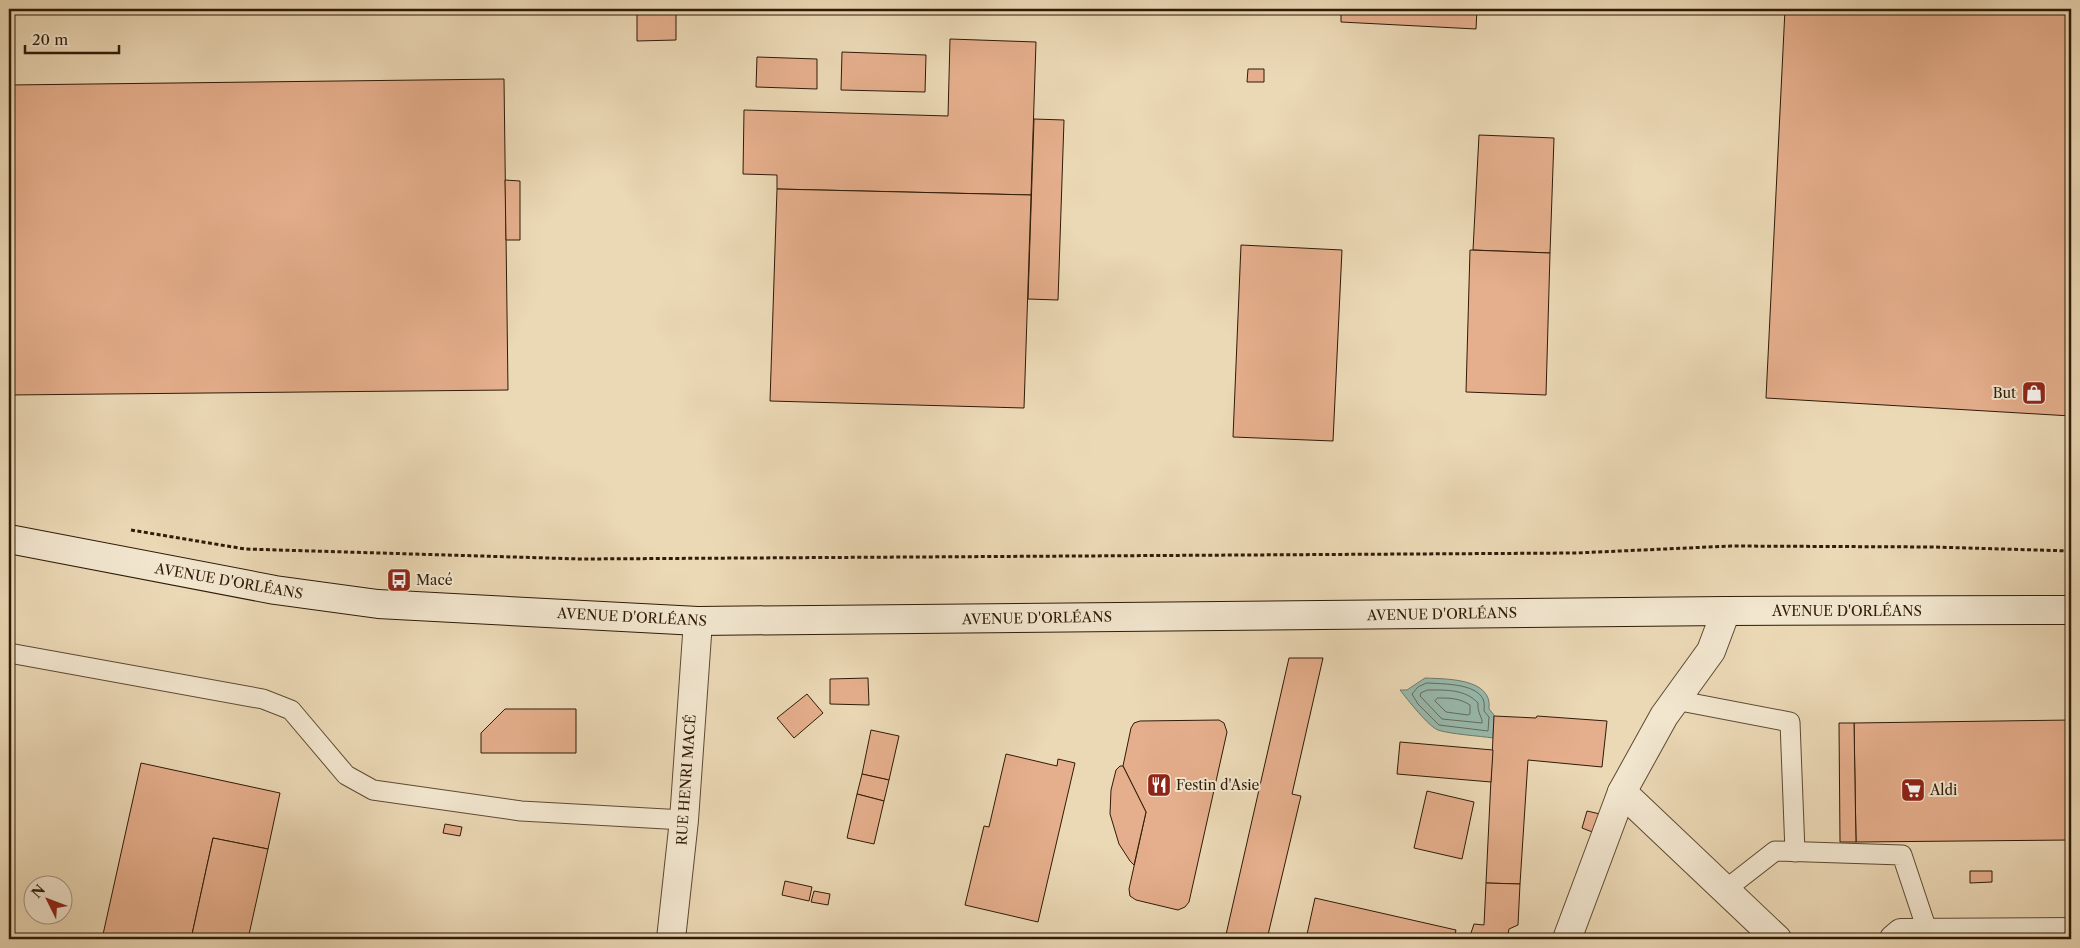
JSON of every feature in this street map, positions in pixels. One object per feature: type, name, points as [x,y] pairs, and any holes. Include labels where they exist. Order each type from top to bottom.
[{"type":"main road","name":"AVENUE D'ORLÉANS","points":[[9,539],[275,590],[378,604],[698,621],[1726,611],[2071,610]]},
{"type":"main road","points":[[1567,939],[1622,792],[1664,716],[1711,651],[1726,611]]},
{"type":"main road","name":"RUE HENRI MACÉ","points":[[674,938],[698,621]]},
{"type":"main road","points":[[1622,792],[1776,939]]},
{"type":"main road","points":[[1894,939],[1901,933],[2071,932]]},
{"type":"lane","points":[[9,653],[263,699],[291,710],[346,775],[373,790],[521,811],[684,820]]},
{"type":"lane","points":[[1676,700],[1790,722],[1795,852]]},
{"type":"lane","points":[[1725,890],[1775,851],[1902,855],[1928,933]]},
{"type":"path","points":[[122,528],[245,549],[581,559],[1576,553],[1731,546],[1934,547],[2071,551]]},
{"type":"water","points":[[1425,678],[1466,682],[1484,691],[1488,699],[1489,709],[1494,715],[1493,738],[1438,730],[1429,724],[1400,690],[1407,690]]},
{"type":"building","points":[[637,9],[676,9],[676,40],[637,41]]},
{"type":"building","points":[[1341,9],[1477,9],[1476,29],[1341,22]]},
{"type":"building","points":[[1476,9],[1529,9],[1529,13]]},
{"type":"building","points":[[1785,9],[2071,9],[2071,416],[1766,398]]},
{"type":"building","points":[[950,39],[1036,42],[1031,195],[777,189],[777,175],[743,174],[744,110],[948,116]]},
{"type":"building","points":[[842,52],[926,55],[925,92],[841,90]]},
{"type":"building","points":[[757,57],[817,59],[817,89],[756,87]]},
{"type":"building","points":[[1248,69],[1264,69],[1264,82],[1247,82]]},
{"type":"building","points":[[504,79],[508,390],[9,395],[9,85]]},
{"type":"building","points":[[1034,119],[1064,120],[1058,300],[1028,299]]},
{"type":"building","points":[[1479,135],[1554,138],[1550,253],[1473,250]]},
{"type":"building","points":[[505,180],[520,181],[520,240],[506,240]]},
{"type":"building","points":[[777,189],[1031,195],[1024,408],[770,401]]},
{"type":"building","points":[[1241,245],[1342,250],[1333,441],[1233,437]]},
{"type":"building","points":[[1470,250],[1550,253],[1546,395],[1466,392]]},
{"type":"building","points":[[1289,658],[1323,658],[1292,794],[1301,796],[1267,939],[1225,939]]},
{"type":"building","points":[[868,678],[869,705],[830,704],[830,679]]},
{"type":"building","points":[[807,694],[823,713],[794,738],[777,718]]},
{"type":"building","points":[[505,709],[576,709],[576,753],[481,753],[481,733]]},
{"type":"building","points":[[1494,716],[1536,718],[1537,716],[1607,721],[1602,767],[1528,760],[1520,884],[1486,883]]},
{"type":"building","points":[[1219,720],[1224,723],[1227,732],[1189,902],[1185,907],[1178,910],[1136,900],[1130,896],[1129,889],[1146,812],[1123,766],[1131,728],[1134,723],[1140,721]]},
{"type":"building","points":[[2071,720],[2071,840],[1856,842],[1854,723]]},
{"type":"building","points":[[1839,723],[1854,723],[1856,842],[1840,842]]},
{"type":"building","points":[[871,730],[899,736],[889,780],[862,774]]},
{"type":"building","points":[[1400,742],[1493,750],[1491,782],[1397,774]]},
{"type":"building","points":[[1006,754],[1057,766],[1058,759],[1075,763],[1038,922],[965,905],[984,826],[989,827]]},
{"type":"building","points":[[141,763],[280,793],[268,849],[213,838],[191,939],[102,939]]},
{"type":"building","points":[[1123,766],[1146,812],[1134,865],[1119,844],[1110,814],[1111,790],[1116,770]]},
{"type":"building","points":[[862,774],[889,780],[884,801],[857,794]]},
{"type":"building","points":[[1427,791],[1474,802],[1462,859],[1414,848]]},
{"type":"building","points":[[857,794],[884,801],[874,844],[847,838]]},
{"type":"building","points":[[1587,811],[1600,814],[1595,833],[1582,828]]},
{"type":"building","points":[[445,824],[462,827],[460,836],[443,833]]},
{"type":"building","points":[[213,838],[268,849],[248,939],[191,939]]},
{"type":"building","points":[[1970,871],[1992,871],[1992,882],[1970,883]]},
{"type":"building","points":[[785,881],[812,887],[809,901],[782,895]]},
{"type":"building","points":[[1486,883],[1520,884],[1518,925],[1509,929],[1507,939],[1469,939],[1474,924],[1484,925]]},
{"type":"building","points":[[814,891],[830,894],[828,905],[811,902]]},
{"type":"building","points":[[1315,898],[1456,930],[1454,939],[1306,939]]},
{"type":"place","name":"But","points":[[2034,393]]},
{"type":"place","name":"Macé","points":[[399,580]]},
{"type":"place","name":"Festin d'Asie","points":[[1159,785]]},
{"type":"place","name":"Aldi","points":[[1913,790]]}]
